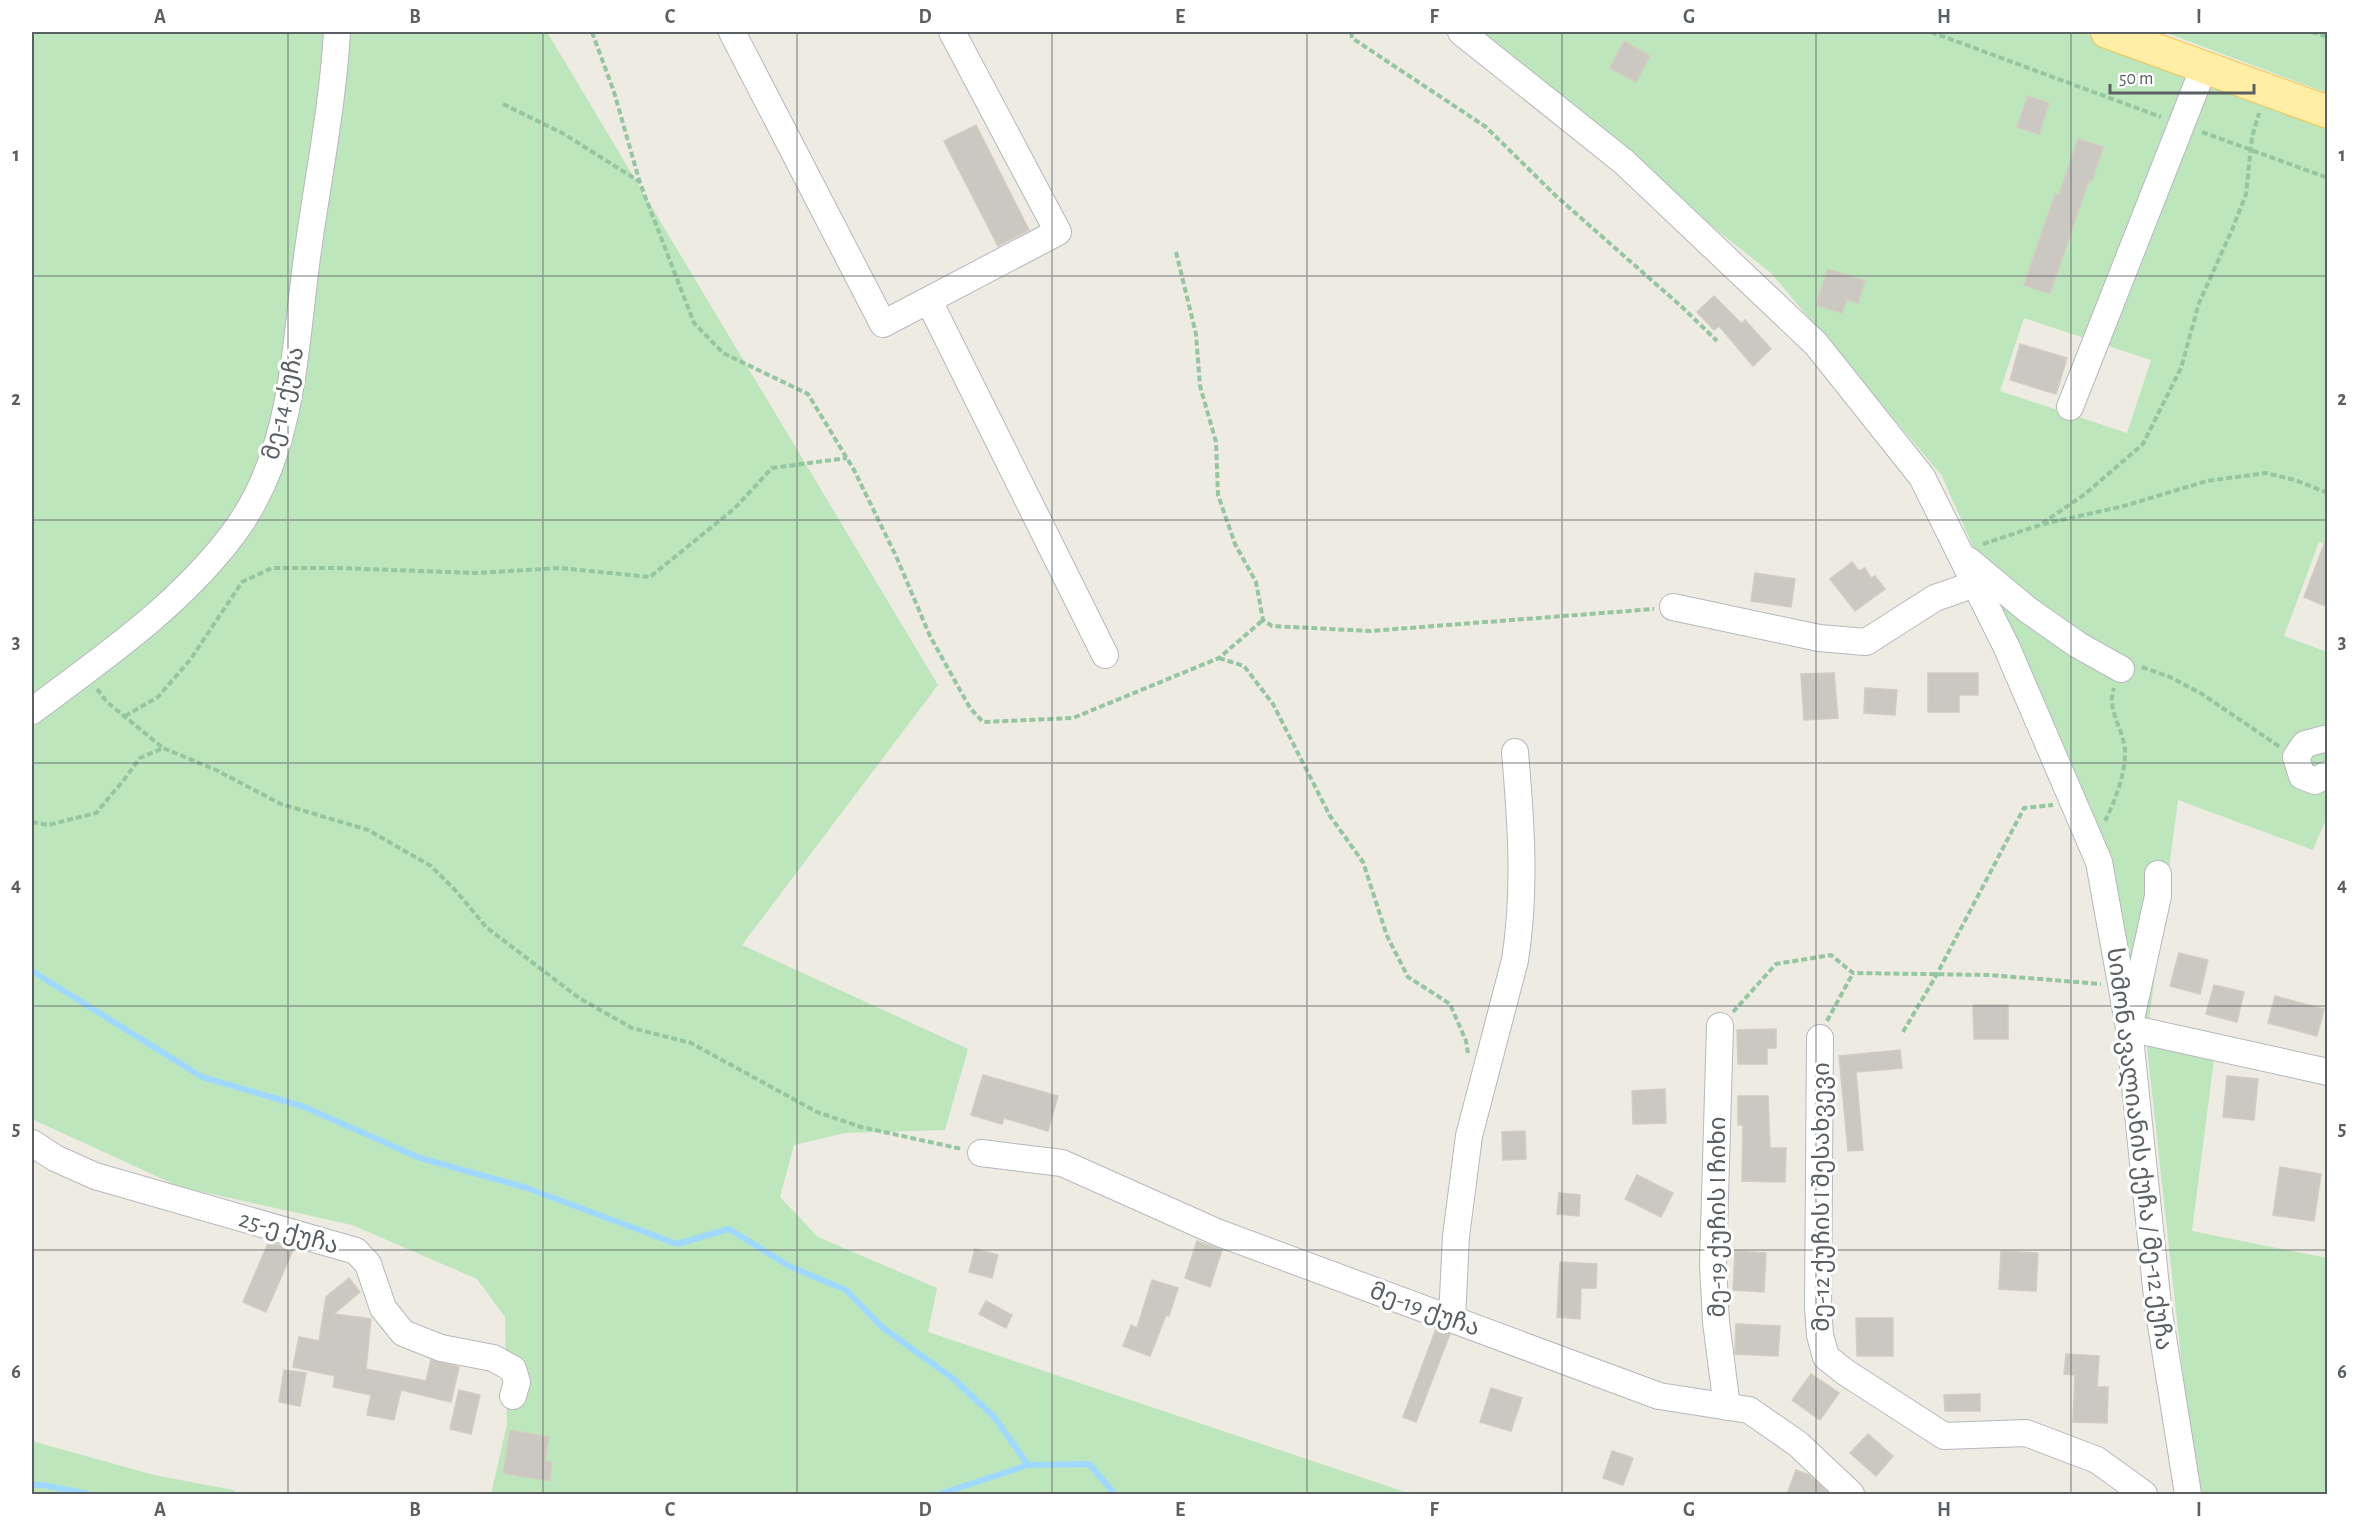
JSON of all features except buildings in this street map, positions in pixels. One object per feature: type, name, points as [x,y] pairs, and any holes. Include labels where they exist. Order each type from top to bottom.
[{"type":"main road","points":[[2107,32],[2328,112]]},
{"type":"street","name":"მე-14 ქუჩა","points":[[32,711],[184,591],[232,535],[252,506],[275,453],[286,415],[297,355],[309,246],[324,149],[338,32]]},
{"type":"street","points":[[732,32],[883,324],[1058,232],[952,32]]},
{"type":"street","name":"სიმონ ავალიანის ქუჩა / მე-12 ქუჩა","points":[[1461,32],[1624,162],[1816,344],[1922,477],[1960,552],[2007,648],[2099,862],[2129,1028],[2157,1294],[2187,1494]]},
{"type":"street","points":[[2070,407],[2204,67]]},
{"type":"street","points":[[928,301],[1106,655]]},
{"type":"street","points":[[1960,552],[2028,610],[2078,645],[2121,669]]},
{"type":"street","points":[[1673,607],[1819,638],[1866,642],[1935,598],[1975,584]]},
{"type":"street","points":[[2328,738],[2305,744],[2296,757],[2302,776],[2315,781],[2328,774]]},
{"type":"street","points":[[1452,1319],[1456,1236],[1469,1136],[1515,960],[1520,932],[1522,840],[1515,752]]},
{"type":"street","points":[[2158,874],[2158,896],[2129,1028],[2328,1072]]},
{"type":"street","name":"მე-19 ქუჩის I ჩიხი","points":[[1720,1026],[1713,1264],[1716,1322],[1727,1407]]},
{"type":"street","name":"მე-12 ქუჩის I შესახვევი","points":[[1820,1038],[1818,1307],[1820,1335],[1826,1357],[1845,1372],[1944,1436],[2026,1433],[2097,1460],[2144,1494]]},
{"type":"street","name":"25-ე ქუჩა","points":[[32,1143],[55,1158],[95,1176],[356,1251],[368,1264],[383,1308],[403,1333],[441,1348],[493,1358],[513,1369],[517,1382],[513,1396]]},
{"type":"street","name":"მე-19 ქუჩა","points":[[981,1153],[1062,1163],[1219,1233],[1659,1396],[1749,1410],[1798,1444],[1851,1494]]},
{"type":"path","points":[[592,32],[614,92],[640,183],[694,323],[723,352],[808,394],[847,458],[896,556],[930,636],[970,708],[983,722],[1072,718],[1219,658],[1263,620]]},
{"type":"path","points":[[1351,32],[1352,38],[1486,127],[1556,196],[1682,307],[1717,341]]},
{"type":"path","points":[[1931,32],[2328,178]]},
{"type":"path","points":[[2312,32],[2328,37]]},
{"type":"path","points":[[2040,525],[2085,494],[2142,444],[2181,368],[2199,303],[2246,194],[2258,116],[2272,92]]},
{"type":"path","points":[[503,104],[564,134],[640,183]]},
{"type":"path","points":[[1176,252],[1196,334],[1200,386],[1216,442],[1218,495],[1235,544],[1256,582],[1263,620],[1272,626],[1370,632],[1673,607]]},
{"type":"path","points":[[125,716],[158,697],[171,683],[190,660],[242,582],[272,568],[476,573],[560,568],[650,577],[734,510],[772,468],[847,458]]},
{"type":"path","points":[[1960,552],[2040,525],[2124,506],[2207,480],[2266,472],[2328,493]]},
{"type":"path","points":[[1219,658],[1244,666],[1273,704],[1330,816],[1363,862],[1387,936],[1408,977],[1450,1004],[1466,1041],[1469,1064]]},
{"type":"path","points":[[2093,848],[2114,802],[2122,772],[2125,750],[2110,698],[2121,669],[2141,667],[2170,677],[2202,694],[2296,757]]},
{"type":"path","points":[[96,688],[107,702],[163,748],[216,770],[281,804],[368,830],[431,866],[457,892],[486,927],[579,998],[632,1028],[691,1043],[817,1112],[861,1127],[981,1153]]},
{"type":"path","points":[[32,822],[48,825],[96,813],[140,758],[163,748]]},
{"type":"path","points":[[1903,1032],[1937,974],[2024,808],[2073,803]]},
{"type":"path","points":[[1720,1026],[1776,964],[1831,955],[1853,973],[1990,975],[2122,986]]},
{"type":"path","points":[[1820,1038],[1853,973]]},
{"type":"green space","points":[[32,32],[547,32],[938,685],[742,945],[968,1049],[945,1130],[845,1133],[794,1145],[780,1197],[818,1237],[937,1288],[928,1332],[1411,1494],[491,1494],[507,1424],[505,1317],[477,1279],[352,1225],[180,1187],[32,1119]]},
{"type":"green space","points":[[1467,32],[2082,32],[2327,120],[2327,545],[2319,542],[2284,636],[2327,652],[2327,817],[2313,850],[2178,800],[2149,1021],[2214,1059],[2192,1231],[2327,1258],[2327,1494],[2196,1494],[2145,1029],[2112,864],[1942,476],[1771,273]],"holes":[[[2024,318],[2151,360],[2127,433],[2000,391]]]},
{"type":"green space","points":[[2164,32],[2327,32],[2327,93]]},
{"type":"green space","points":[[32,1441],[154,1475],[233,1490],[238,1494],[32,1494]]},
{"type":"waterway","points":[[32,971],[202,1077],[302,1106],[420,1158],[524,1187],[677,1244],[729,1229],[789,1266],[846,1290],[882,1327],[955,1380],[995,1418],[1028,1465]]},
{"type":"waterway","points":[[940,1494],[1028,1465],[1089,1464],[1115,1494]]},
{"type":"waterway","points":[[32,1485],[88,1494]]}]
